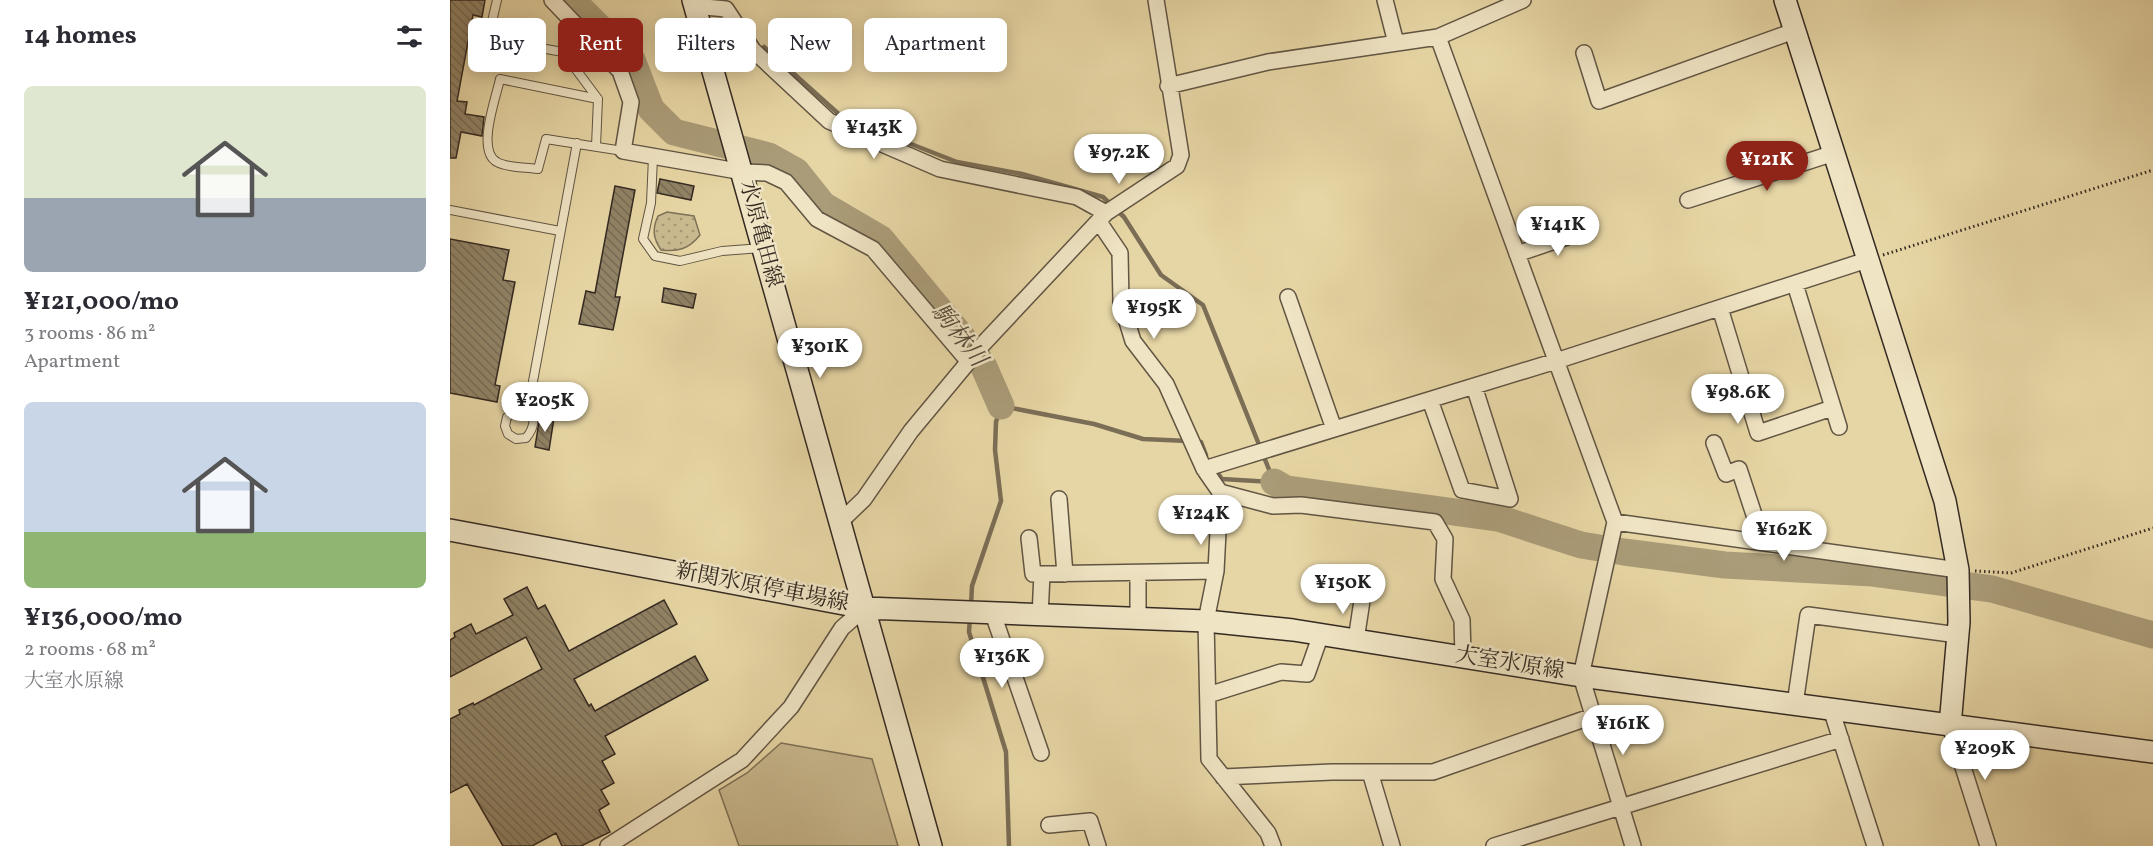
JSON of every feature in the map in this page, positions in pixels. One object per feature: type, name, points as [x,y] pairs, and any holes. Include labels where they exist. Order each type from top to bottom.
[{"type":"main road","points":[[1785,0],[1870,259],[1945,501],[1958,570],[1958,635],[1950,726]]},
{"type":"main road","name":"水原亀田線","points":[[693,3],[865,608]]},
{"type":"main road","name":"新関水原停車場線","points":[[450,530],[865,608],[931,846]]},
{"type":"main road","name":"大室水原線","points":[[865,608],[1206,621],[1321,634],[1581,676],[2153,752]]},
{"type":"street","points":[[552,0],[620,71],[632,102],[623,151],[653,157],[741,167],[768,173],[786,183],[817,219],[873,249],[968,361]]},
{"type":"street","points":[[840,522],[864,499],[911,431],[968,361],[1102,217],[1177,166],[1181,155],[1168,86],[1156,0]]},
{"type":"street","points":[[1385,0],[1396,43]]},
{"type":"street","points":[[1168,86],[1268,62],[1438,37],[1523,0]]},
{"type":"street","points":[[693,3],[726,9],[753,50],[829,121],[940,169],[1077,197],[1102,217],[1120,253],[1121,302],[1133,341],[1166,384],[1204,469],[1220,492],[1216,571],[1206,621],[1209,759],[1268,833],[1273,846]]},
{"type":"street","points":[[1584,53],[1599,101],[1794,31]]},
{"type":"street","points":[[1438,37],[1615,522],[1581,676],[1633,846]]},
{"type":"street","points":[[1689,200],[1834,153]]},
{"type":"street","points":[[1517,254],[1587,230]]},
{"type":"street","points":[[1204,469],[1556,361],[1870,259]]},
{"type":"street","points":[[1795,284],[1839,427]]},
{"type":"street","points":[[1288,297],[1334,429]]},
{"type":"street","points":[[1720,308],[1758,433],[1832,408]]},
{"type":"street","points":[[1430,400],[1462,490],[1510,499],[1474,386]]},
{"type":"street","points":[[1714,443],[1726,474],[1739,469],[1763,542]]},
{"type":"street","points":[[1220,492],[1273,506],[1301,505],[1435,522],[1445,539],[1443,579],[1461,620],[1463,657]]},
{"type":"street","points":[[1059,499],[1065,574]]},
{"type":"street","points":[[1615,522],[1958,570]]},
{"type":"street","points":[[1029,538],[1033,574],[1216,571]]},
{"type":"street","points":[[1040,616],[1042,574]]},
{"type":"street","points":[[1138,574],[1138,619]]},
{"type":"street","points":[[1331,590],[1363,594],[1356,640]]},
{"type":"street","points":[[608,846],[742,760],[791,707],[842,628],[865,608]]},
{"type":"street","points":[[993,614],[1041,753]]},
{"type":"street","points":[[1795,704],[1808,615],[1958,635]]},
{"type":"street","points":[[1208,695],[1281,672],[1307,674],[1321,634]]},
{"type":"street","points":[[1831,709],[1875,846]]},
{"type":"street","points":[[1223,777],[1433,772],[1593,716]]},
{"type":"street","points":[[1950,726],[1988,846]]},
{"type":"street","points":[[1494,846],[1841,739]]},
{"type":"street","points":[[1370,772],[1392,846]]},
{"type":"street","points":[[1049,825],[1090,821],[1098,846]]},
{"type":"lane","points":[[497,0],[490,30],[495,40],[563,52],[598,99],[596,146]]},
{"type":"lane","points":[[598,99],[500,79],[485,145],[489,156],[498,163],[538,169],[546,139],[623,151]]},
{"type":"lane","points":[[530,403],[507,417],[505,426],[508,434],[516,439],[526,438],[532,430],[534,421],[530,403],[577,143]]},
{"type":"lane","points":[[653,157],[651,203],[644,239],[655,256],[680,261],[722,251],[763,248]]},
{"type":"lane","points":[[450,210],[560,231]]},
{"type":"path","points":[[1870,259],[2153,170]]},
{"type":"path","points":[[1958,570],[2011,573],[2153,528]]},
{"type":"shaded area","points":[[667,212],[694,216],[700,235],[692,244],[673,250],[661,250],[656,241],[654,229],[658,216]]},
{"type":"shaded area","points":[[781,743],[872,759],[898,846],[739,846],[719,790],[747,773]]},
{"type":"building","points":[[450,0],[485,0],[482,17],[473,15],[472,18],[468,18],[468,42],[457,101],[467,102],[465,114],[484,117],[482,136],[461,132],[456,158],[450,158]]},
{"type":"building","points":[[660,179],[694,186],[691,200],[657,193]]},
{"type":"building","points":[[615,186],[635,190],[615,297],[620,297],[613,330],[579,324],[586,291],[595,293]]},
{"type":"building","points":[[450,239],[509,250],[503,280],[515,282],[495,385],[500,386],[497,402],[450,393]]},
{"type":"building","points":[[664,288],[696,294],[693,308],[662,302]]},
{"type":"building","points":[[540,416],[554,418],[549,450],[535,447]]},
{"type":"building","points":[[527,587],[538,609],[545,605],[569,651],[664,600],[677,624],[574,679],[589,706],[591,704],[595,711],[695,656],[708,680],[605,736],[615,754],[602,761],[614,783],[601,790],[609,804],[599,810],[610,832],[581,846],[562,846],[556,833],[532,846],[503,846],[467,784],[450,793],[450,719],[460,714],[459,710],[473,703],[474,705],[542,669],[526,637],[450,677],[450,640],[455,637],[454,633],[471,624],[476,634],[513,615],[504,599]]},
{"type":"waterway","name":"駒林川","points":[[572,0],[632,60],[651,109],[674,132],[769,156],[796,171],[823,205],[881,239],[968,344],[984,367],[1001,406]]},
{"type":"waterway","points":[[764,47],[842,117],[957,162],[1022,174],[1103,197],[1124,217],[1161,275],[1203,305],[1274,482],[1222,479],[1215,469]]},
{"type":"waterway","name":"駒林川","points":[[971,606],[972,586],[1001,501],[995,450],[996,422],[1001,406],[1094,424],[1143,439],[1188,441]]},
{"type":"waterway","points":[[1196,442],[1201,442],[1206,455]]},
{"type":"waterway","points":[[1274,482],[1286,489],[1498,518],[1581,545],[1624,552],[1725,565],[1873,573],[1992,589],[2153,635]]},
{"type":"waterway","name":"駒林川","points":[[970,617],[969,632],[1006,752],[1009,846]]}]
